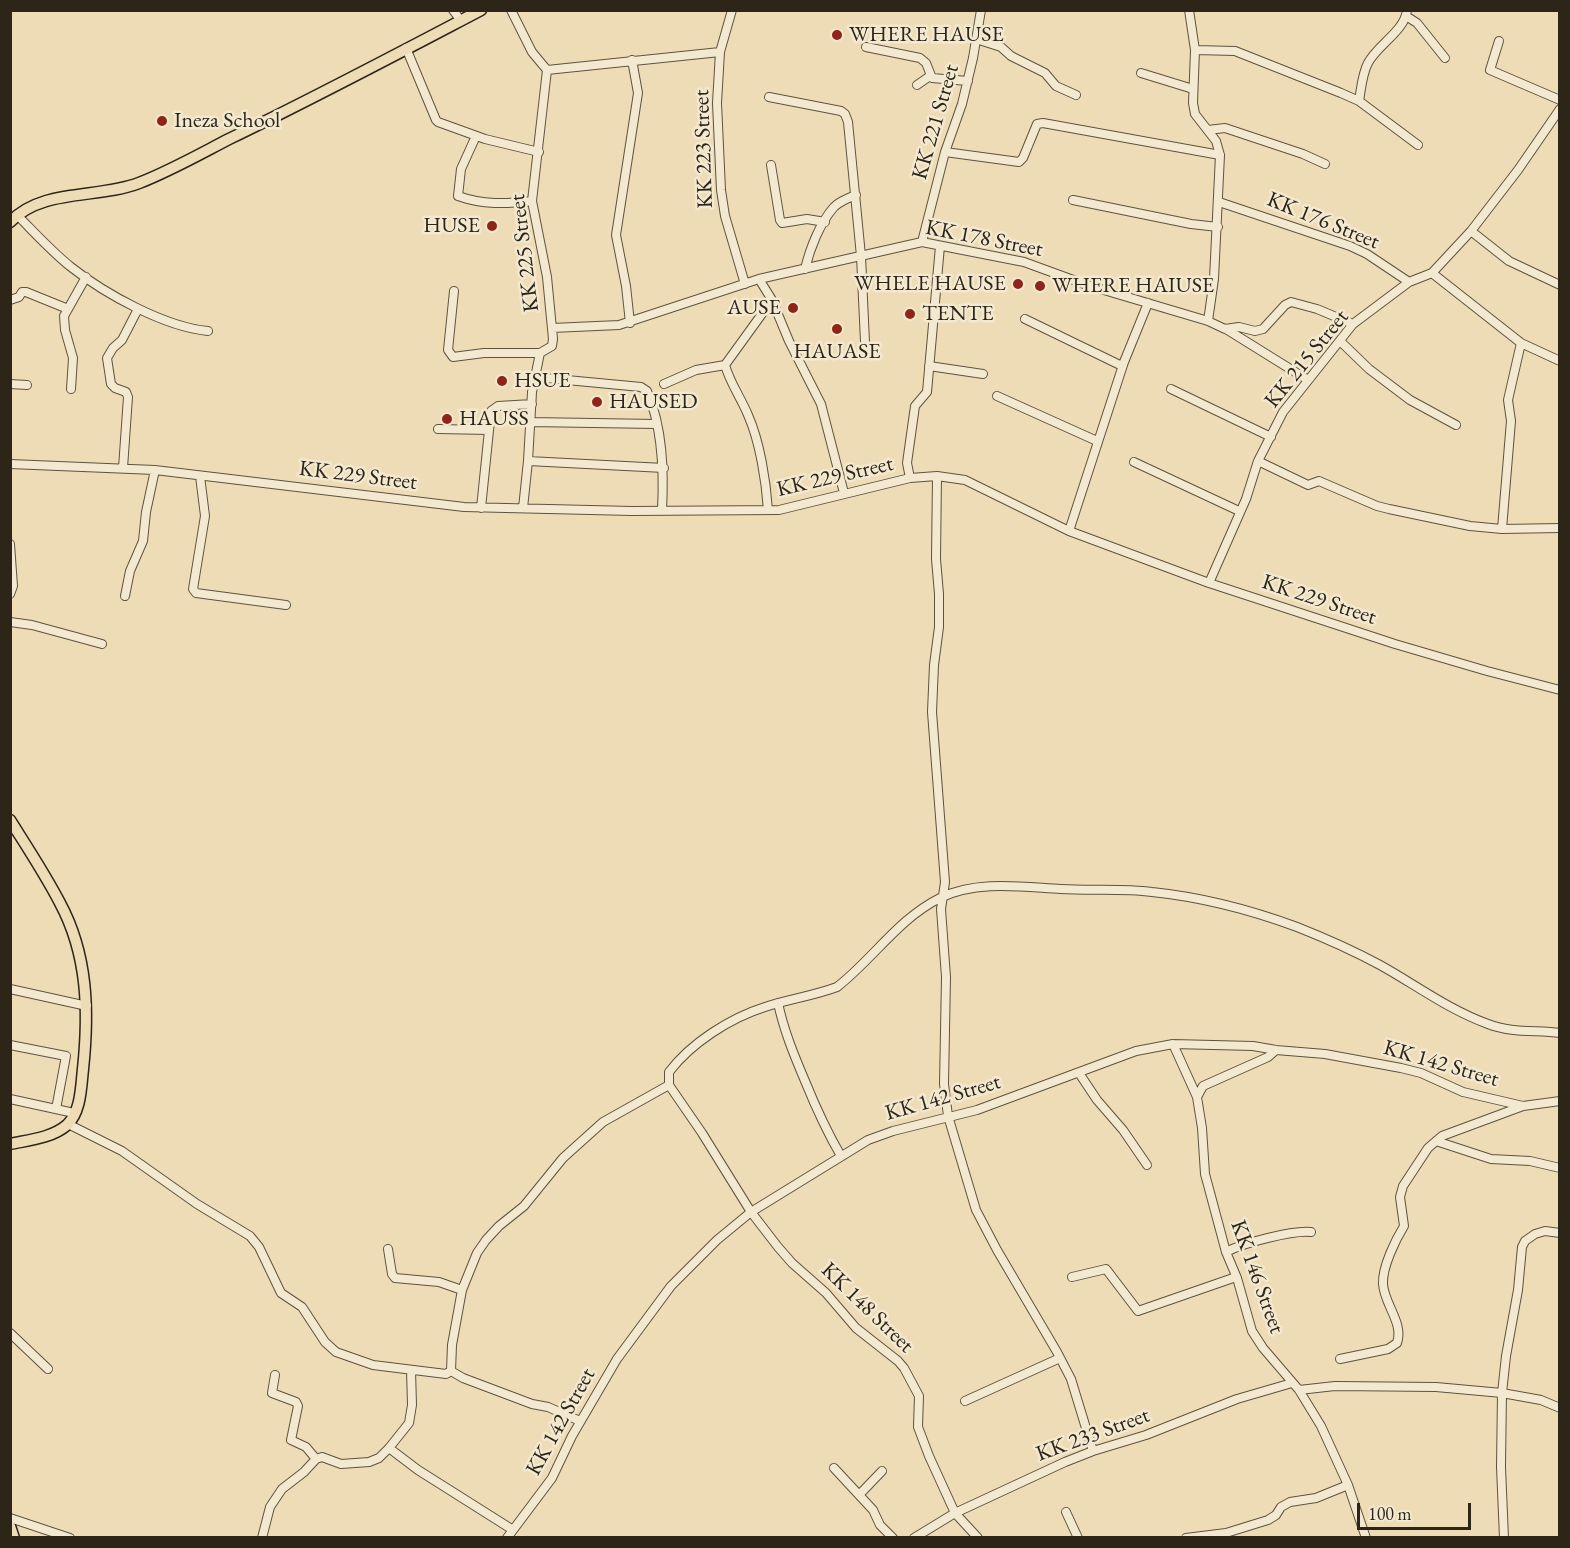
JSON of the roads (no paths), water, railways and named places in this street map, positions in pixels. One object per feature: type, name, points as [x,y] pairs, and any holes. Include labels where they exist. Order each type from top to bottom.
[{"type":"main road","points":[[14,218],[45,201],[106,192],[140,183],[279,116],[481,10]]},
{"type":"main road","points":[[10,820],[61,904],[71,928],[81,960],[87,1006],[80,1098],[68,1124],[57,1132],[42,1137],[10,1143]]},
{"type":"main road","points":[[10,1526],[14,1538]]},
{"type":"street","points":[[453,10],[461,21]]},
{"type":"street","points":[[511,10],[532,52],[548,70],[720,52]]},
{"type":"street","name":"KK 223 Street","points":[[732,10],[720,52],[717,103],[721,190],[724,216],[745,284]]},
{"type":"street","name":"KK 221 Street","points":[[922,242],[945,152],[968,81],[981,10]]},
{"type":"street","points":[[1189,10],[1195,50],[1193,89],[1195,114],[1216,141],[1220,155],[1218,227],[1208,321]]},
{"type":"street","points":[[1359,101],[1367,65],[1388,38],[1405,22],[1407,13]]},
{"type":"street","points":[[1407,13],[1445,58]]},
{"type":"street","points":[[976,39],[1001,47],[1011,56],[1045,73],[1056,86],[1076,95]]},
{"type":"street","points":[[1499,41],[1490,70],[1560,100]]},
{"type":"street","points":[[866,47],[920,58],[926,63],[930,76]]},
{"type":"street","points":[[406,48],[436,120],[476,136],[539,152]]},
{"type":"street","points":[[1195,50],[1235,51],[1359,101],[1418,145]]},
{"type":"street","points":[[630,322],[616,234],[638,93],[632,60]]},
{"type":"street","name":"KK 225 Street","points":[[523,508],[535,377],[540,353],[552,346],[554,339],[547,277],[532,201],[548,70]]},
{"type":"street","points":[[1141,73],[1193,89]]},
{"type":"street","points":[[917,85],[930,76],[968,81]]},
{"type":"street","points":[[769,97],[841,111],[846,114],[856,195],[865,342]]},
{"type":"street","name":"KK 215 Street","points":[[1209,583],[1246,499],[1258,461],[1283,412],[1353,324],[1409,282],[1432,273],[1471,231],[1518,170],[1560,109]]},
{"type":"street","points":[[945,152],[1019,162],[1023,158],[1037,124],[1043,123],[1220,155]]},
{"type":"street","points":[[1208,130],[1225,128],[1326,164]]},
{"type":"street","points":[[476,136],[461,169],[458,196],[478,202],[497,204],[532,201]]},
{"type":"street","points":[[771,165],[780,220],[783,223],[807,219],[825,222]]},
{"type":"street","points":[[805,269],[809,254],[834,207],[843,200],[856,195]]},
{"type":"street","points":[[1073,200],[1191,224],[1218,227]]},
{"type":"street","name":"KK 176 Street","points":[[1219,202],[1350,246],[1367,254],[1409,282]]},
{"type":"street","points":[[14,218],[64,261],[138,309],[189,328],[208,331]]},
{"type":"street","points":[[1471,231],[1509,261],[1560,285]]},
{"type":"street","name":"KK 178 Street","points":[[552,328],[619,325],[759,279],[922,242],[1024,262],[1087,285],[1208,321],[1225,329],[1239,327],[1255,331],[1263,329],[1285,305],[1291,302],[1317,309],[1353,324]]},
{"type":"street","points":[[910,478],[907,463],[915,406],[927,392],[940,246]]},
{"type":"street","points":[[1432,273],[1521,343],[1560,361]]},
{"type":"street","points":[[71,389],[73,358],[64,322],[68,309],[86,277]]},
{"type":"street","points":[[759,279],[772,300],[789,341],[821,404],[844,493]]},
{"type":"street","points":[[454,291],[448,350],[453,357],[484,353],[540,353]]},
{"type":"street","points":[[10,300],[26,292],[68,309]]},
{"type":"street","points":[[664,384],[696,370],[725,365],[772,300]]},
{"type":"street","points":[[1069,531],[1096,441],[1122,366],[1148,303]]},
{"type":"street","points":[[123,468],[128,397],[126,392],[111,384],[107,358],[122,340],[138,309]]},
{"type":"street","points":[[1025,319],[1122,366]]},
{"type":"street","points":[[1225,329],[1308,380]]},
{"type":"street","points":[[1340,341],[1369,369],[1410,400],[1456,425]]},
{"type":"street","points":[[1503,529],[1511,421],[1508,400],[1521,343]]},
{"type":"street","points":[[725,365],[753,429],[764,472],[768,510]]},
{"type":"street","points":[[929,366],[983,374]]},
{"type":"street","points":[[535,377],[640,387],[647,391],[664,468],[662,511]]},
{"type":"street","points":[[10,384],[27,385]]},
{"type":"street","points":[[1171,389],[1271,437]]},
{"type":"street","points":[[997,396],[1096,441]]},
{"type":"street","points":[[481,508],[491,411],[494,408],[532,404]]},
{"type":"street","points":[[530,422],[656,424]]},
{"type":"street","points":[[438,429],[489,430]]},
{"type":"street","points":[[528,461],[664,468]]},
{"type":"street","points":[[1258,461],[1308,485],[1319,481],[1377,506],[1470,526],[1503,529],[1560,528]]},
{"type":"street","points":[[1134,462],[1239,511]]},
{"type":"street","name":"KK 229 Street","points":[[10,464],[155,470],[481,508],[779,510],[910,478],[937,476],[965,480],[1069,531],[1209,583],[1395,644],[1560,690]]},
{"type":"street","points":[[125,596],[130,571],[143,541],[146,512],[155,470]]},
{"type":"street","points":[[200,476],[205,516],[193,589],[196,593],[286,605]]},
{"type":"street","points":[[937,476],[936,559],[939,627],[934,664],[932,712],[945,882],[941,925],[946,977],[944,1084],[948,1116],[981,1219],[1060,1358],[1080,1403],[1093,1451]]},
{"type":"street","points":[[10,544],[13,586],[10,594]]},
{"type":"street","points":[[10,622],[32,625],[102,644]]},
{"type":"street","points":[[452,1371],[452,1345],[462,1290],[477,1253],[499,1226],[524,1206],[563,1158],[608,1119],[669,1085],[669,1072],[692,1049],[728,1023],[762,1007],[837,987],[915,913],[942,897],[969,890],[1014,885],[1062,890],[1150,891],[1198,899],[1244,910],[1299,928],[1380,965],[1430,997],[1487,1024],[1507,1030],[1560,1033]]},
{"type":"street","points":[[10,989],[87,1006]]},
{"type":"street","points":[[778,1003],[789,1044],[813,1102],[841,1156]]},
{"type":"street","name":"KK 142 Street","points":[[512,1535],[552,1478],[580,1421],[617,1359],[671,1286],[717,1240],[751,1212],[868,1140],[948,1116],[977,1110],[1136,1051],[1173,1044],[1252,1046],[1325,1054],[1421,1073],[1462,1092],[1523,1106],[1560,1101]]},
{"type":"street","name":"KK 146 Street","points":[[1173,1044],[1197,1097],[1205,1174],[1226,1252],[1252,1331],[1263,1348],[1299,1390],[1321,1426],[1348,1485],[1366,1538]]},
{"type":"street","points":[[10,1045],[66,1056],[56,1109]]},
{"type":"street","points":[[1197,1097],[1203,1086],[1268,1057],[1276,1050]]},
{"type":"street","points":[[1079,1073],[1097,1100],[1123,1130],[1146,1165]]},
{"type":"street","name":"KK 148 Street","points":[[669,1085],[751,1212],[792,1263],[826,1293],[856,1328],[904,1368],[919,1396],[918,1418],[922,1439],[955,1513],[978,1538]]},
{"type":"street","points":[[10,1099],[74,1113]]},
{"type":"street","points":[[1340,1359],[1388,1349],[1397,1344],[1399,1330],[1383,1287],[1383,1279],[1397,1235],[1404,1226],[1400,1197],[1403,1186],[1428,1148],[1442,1136],[1523,1106]]},
{"type":"street","points":[[68,1124],[122,1151],[196,1204],[250,1236],[281,1293],[302,1306],[325,1342],[336,1352],[373,1365],[446,1374],[452,1371]]},
{"type":"street","points":[[1436,1141],[1491,1159],[1530,1161],[1560,1168]]},
{"type":"street","points":[[1504,1538],[1501,1467],[1502,1393],[1518,1290],[1522,1247],[1525,1241],[1535,1234],[1545,1231],[1560,1233]]},
{"type":"street","points":[[1226,1252],[1236,1247],[1278,1236],[1311,1232]]},
{"type":"street","points":[[388,1249],[392,1274],[395,1278],[439,1282],[462,1290]]},
{"type":"street","points":[[1072,1277],[1106,1269],[1138,1311],[1236,1277]]},
{"type":"street","points":[[10,1333],[48,1369]]},
{"type":"street","points":[[965,1401],[1060,1358]]},
{"type":"street","points":[[262,1538],[270,1507],[282,1489],[304,1472],[316,1459],[322,1457],[341,1464],[369,1462],[379,1458],[389,1448],[409,1423],[412,1405],[411,1371]]},
{"type":"street","points":[[452,1371],[463,1378],[532,1404],[548,1407],[580,1421]]},
{"type":"street","points":[[275,1376],[272,1393],[296,1402],[298,1406],[291,1440],[306,1447],[316,1459]]},
{"type":"street","name":"KK 233 Street","points":[[914,1538],[955,1513],[1093,1451],[1146,1435],[1237,1399],[1292,1383]]},
{"type":"street","points":[[1299,1390],[1335,1386],[1436,1387],[1502,1393],[1541,1400],[1560,1408]]},
{"type":"street","points":[[389,1448],[512,1535]]},
{"type":"street","points":[[834,1468],[873,1510],[880,1525],[893,1538]]},
{"type":"street","points":[[859,1495],[882,1471]]},
{"type":"street","points":[[1186,1538],[1226,1533],[1268,1520],[1276,1515],[1281,1507],[1290,1502],[1316,1498],[1348,1485]]},
{"type":"street","points":[[1066,1512],[1078,1538]]},
{"type":"street","points":[[10,1518],[70,1538]]},
{"type":"place","name":"WHERE HAUSE","points":[[837,35]]},
{"type":"place","name":"Ineza School","points":[[162,121]]},
{"type":"place","name":"HUSE","points":[[492,226]]},
{"type":"place","name":"WHELE HAUSE","points":[[1018,284]]},
{"type":"place","name":"WHERE HAIUSE","points":[[1040,286]]},
{"type":"place","name":"AUSE","points":[[793,308]]},
{"type":"place","name":"TENTE","points":[[910,314]]},
{"type":"place","name":"HAUASE","points":[[837,329]]},
{"type":"place","name":"HSUE","points":[[502,381]]},
{"type":"place","name":"HAUSED","points":[[597,402]]},
{"type":"place","name":"HAUSS","points":[[447,419]]}]
